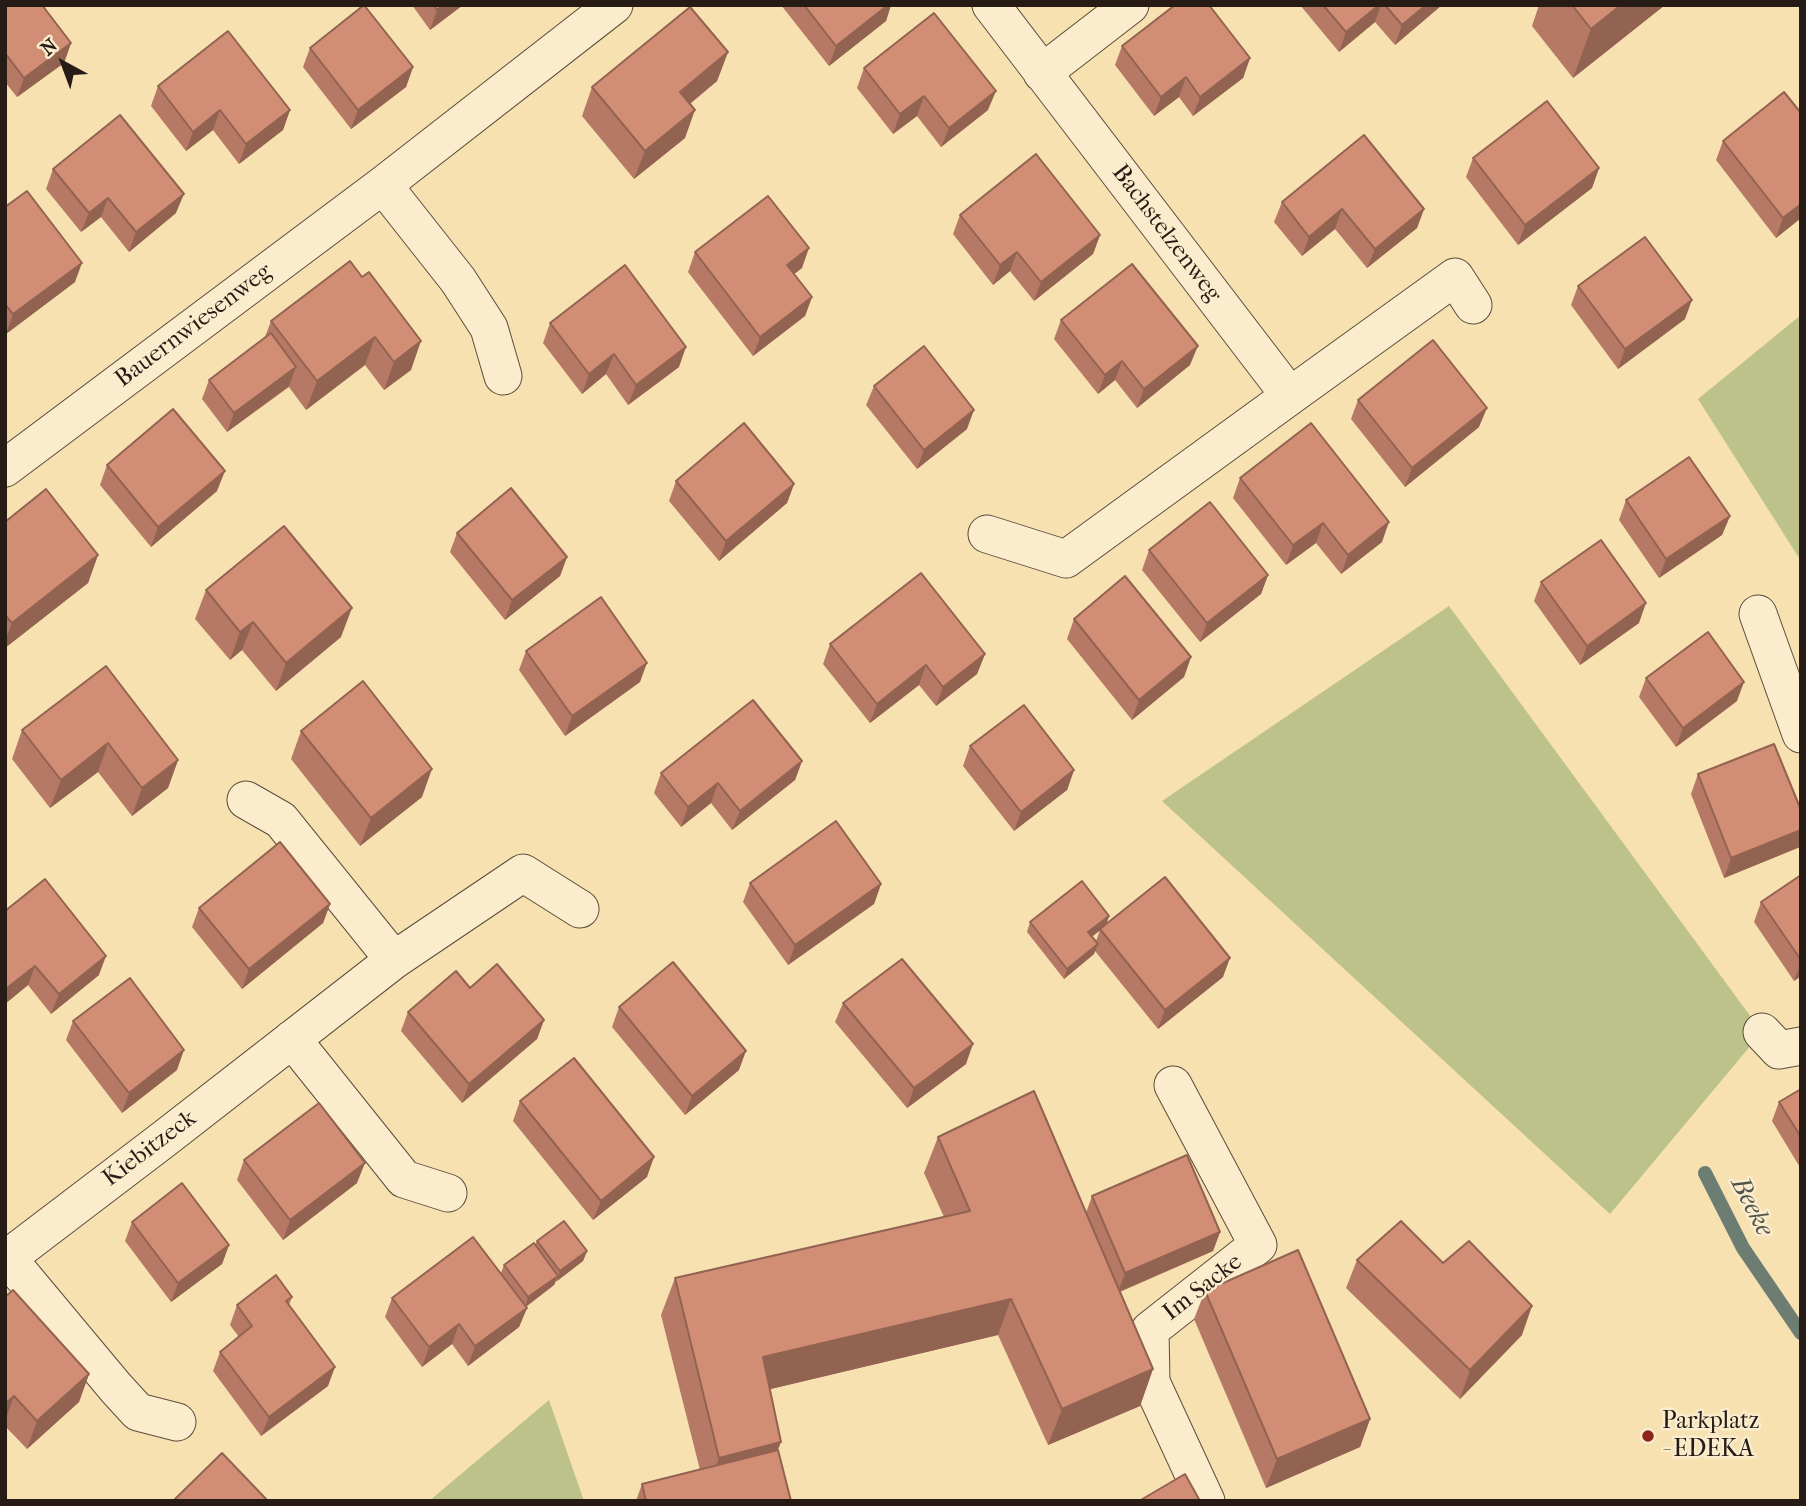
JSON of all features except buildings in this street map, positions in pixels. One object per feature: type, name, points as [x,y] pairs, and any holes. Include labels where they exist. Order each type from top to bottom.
[{"type":"street","name":"Bauernwiesenweg","points":[[5,468],[383,185],[614,5]]},
{"type":"street","name":"Bachstelzenweg","points":[[991,5],[1290,396]]},
{"type":"street","points":[[1042,73],[1130,5]]},
{"type":"street","points":[[383,185],[458,279],[489,328],[503,376]]},
{"type":"street","points":[[986,534],[1066,559],[1455,277],[1473,305]]},
{"type":"street","points":[[1758,614],[1801,734]]},
{"type":"street","points":[[246,800],[281,820],[394,960]]},
{"type":"street","name":"Kiebitzeck","points":[[177,1422],[138,1412],[6,1258],[394,960],[523,873],[580,909]]},
{"type":"street","points":[[1762,1032],[1779,1050],[1801,1046]]},
{"type":"street","points":[[292,1039],[404,1179],[448,1193]]},
{"type":"street","name":"Im Sacke","points":[[1173,1085],[1258,1245],[1150,1330],[1151,1382],[1206,1501]]},
{"type":"green space","points":[[1801,315],[1801,561],[1698,399]]},
{"type":"green space","points":[[1449,606],[1762,1032],[1610,1214],[1162,801]]},
{"type":"green space","points":[[549,1400],[584,1501],[429,1501]]},
{"type":"waterway","name":"Beeke","points":[[1705,1173],[1743,1248],[1801,1333]]},
{"type":"place","name":"Parkplatz - EDEKA","points":[[1648,1436]]}]
